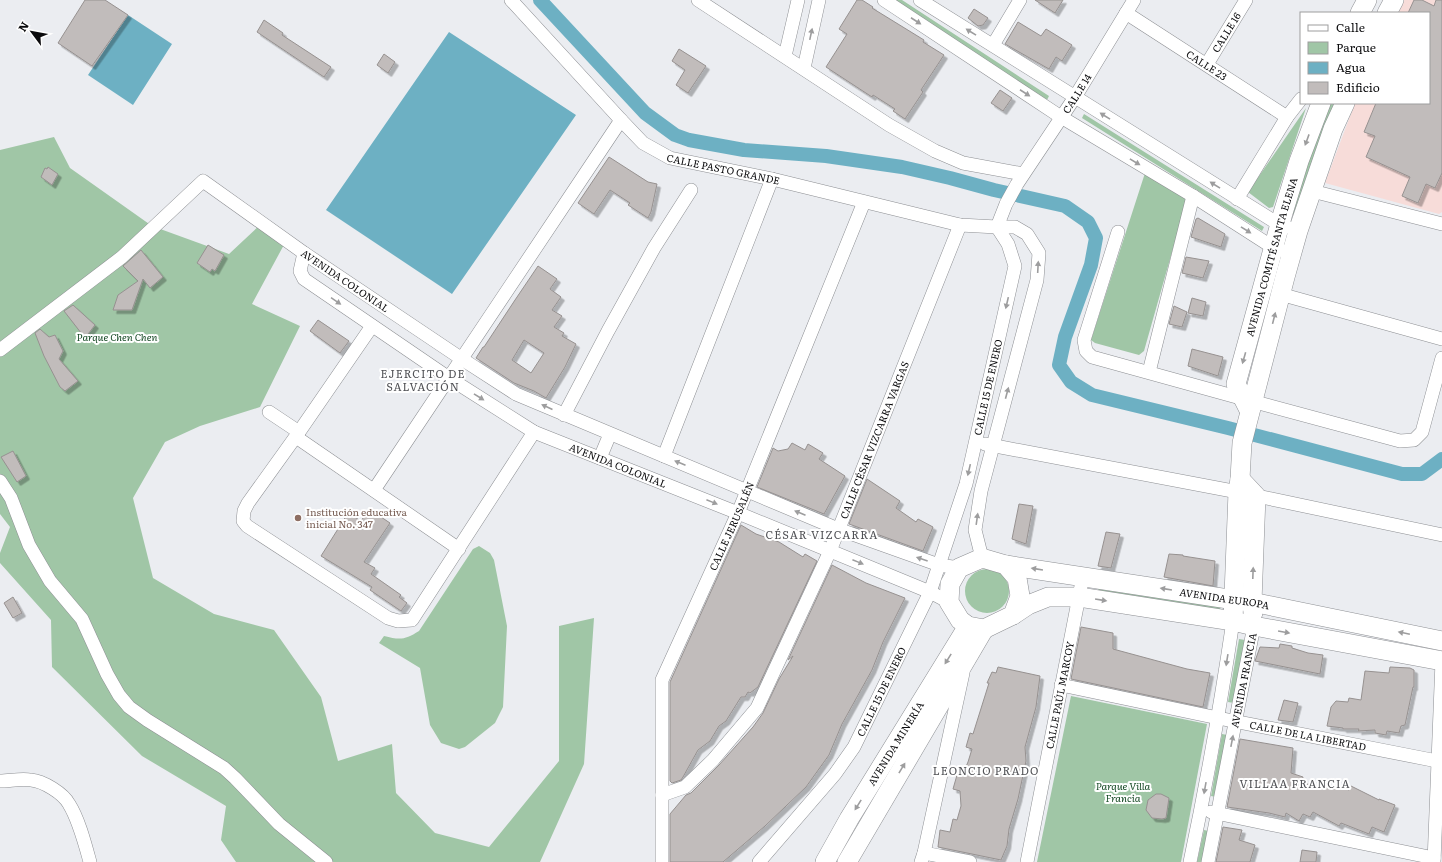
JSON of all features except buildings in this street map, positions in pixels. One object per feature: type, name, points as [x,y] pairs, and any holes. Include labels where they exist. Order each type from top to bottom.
[{"type":"main road","points":[[1388,12],[1394,0]]},
{"type":"main road","name":"AVENIDA COMITÉ SANTA ELENA","points":[[1248,408],[1236,384],[1299,161],[1321,104]]},
{"type":"main road","name":"AVENIDA FRANCIA","points":[[1234,621],[1243,601],[1245,489],[1242,443],[1248,408],[1298,230],[1334,129],[1345,104]]},
{"type":"main road","points":[[1013,615],[1020,596],[1017,578],[1006,564],[982,558],[959,568],[950,584],[949,602],[960,620],[976,627],[1013,615],[1028,605],[1048,597],[1079,597],[1234,621],[1442,661]]},
{"type":"main road","name":"AVENIDA EUROPA","points":[[1006,564],[1243,601],[1442,641]]},
{"type":"main road","name":"AVENIDA FRANCIA","points":[[1243,601],[1254,626]]},
{"type":"main road","name":"AVENIDA MINERÍA","points":[[847,862],[965,662],[976,627]]},
{"type":"main road","name":"AVENIDA MINERÍA","points":[[825,862],[849,819],[976,627]]},
{"type":"street","name":"CALLE PASTO GRANDE","points":[[511,0],[643,143],[670,158],[772,179],[960,224],[997,227]]},
{"type":"street","points":[[698,0],[889,125],[935,151],[963,163],[1020,179]]},
{"type":"street","points":[[785,56],[798,0]]},
{"type":"street","points":[[804,68],[819,0]]},
{"type":"street","points":[[884,0],[1061,117],[1193,196],[1274,248],[1292,254]]},
{"type":"street","points":[[920,0],[1280,225],[1298,230]]},
{"type":"street","points":[[993,45],[1020,0]]},
{"type":"street","name":"CALLE 14","points":[[997,227],[1006,204],[1020,179],[1074,97],[1134,0]]},
{"type":"street","name":"CALLE 16","points":[[1207,64],[1246,0]]},
{"type":"street","name":"CALLE 23","points":[[1126,13],[1287,117]]},
{"type":"street","points":[[1238,199],[1287,117],[1300,100]]},
{"type":"street","points":[[374,490],[621,120]]},
{"type":"street","points":[[664,456],[772,179]]},
{"type":"street","points":[[0,350],[122,258],[203,181],[304,253]]},
{"type":"street","points":[[564,415],[654,248],[690,190]]},
{"type":"street","points":[[1312,191],[1442,224]]},
{"type":"street","points":[[1149,372],[1193,196]]},
{"type":"street","name":"CALLE JERUSALÉN","points":[[662,862],[662,680],[738,513],[864,202]]},
{"type":"street","name":"CALLE CÉSAR VIZCARRA VARGAS","points":[[662,794],[685,787],[713,760],[756,708],[830,550],[960,224]]},
{"type":"street","name":"CALLE 15 DE ENERO","points":[[758,862],[835,774],[854,747],[930,592],[966,484],[1015,266],[1008,244],[997,227]]},
{"type":"street","name":"CALLE 15 DE ENERO","points":[[982,558],[975,530],[981,491],[1037,280],[1039,253],[1027,234],[1016,227],[997,227]]},
{"type":"street","points":[[1118,232],[1084,340],[1086,351],[1092,357],[1149,372],[1248,408],[1400,441],[1414,440],[1422,432],[1442,358]]},
{"type":"street","name":"AVENIDA COLONIAL","points":[[949,602],[930,592],[830,550],[534,432],[449,378],[304,279],[300,271],[304,253],[516,394],[838,529],[940,565],[959,568]]},
{"type":"street","points":[[1280,294],[1442,339]]},
{"type":"street","points":[[372,326],[298,434],[248,503],[244,511],[243,520],[247,526],[388,618],[398,621],[412,620],[460,549],[534,432]]},
{"type":"street","points":[[269,412],[374,490],[460,549]]},
{"type":"street","points":[[600,458],[610,434]]},
{"type":"street","points":[[975,442],[1245,489],[1442,535]]},
{"type":"street","points":[[0,481],[11,498],[29,546],[50,581],[82,619],[107,674],[119,695],[129,707],[147,720],[224,768],[236,778],[279,824],[326,862]]},
{"type":"street","name":"CALLE PAÚL MARCOY","points":[[1026,862],[1083,576]]},
{"type":"street","name":"AVENIDA FRANCIA","points":[[1190,862],[1218,718],[1234,621]]},
{"type":"street","name":"AVENIDA FRANCIA","points":[[1208,862],[1254,626]]},
{"type":"street","points":[[1201,810],[1434,860],[1442,661]]},
{"type":"street","points":[[965,662],[923,858],[970,862]]},
{"type":"street","name":"CALLE DE LA LIBERTAD","points":[[1061,685],[1218,718],[1437,761]]},
{"type":"street","points":[[0,781],[31,780],[44,784],[57,791],[69,803],[82,834],[90,862]]},
{"type":"shaded area","points":[[1404,0],[1442,0],[1442,212],[1439,214],[1325,183],[1355,104],[1430,104],[1430,12],[1398,12]]},
{"type":"green space","points":[[892,0],[902,0],[1049,96],[1047,100],[966,50]]},
{"type":"green space","points":[[1329,104],[1337,104],[1298,217],[1291,213]]},
{"type":"green space","points":[[1306,108],[1273,207],[1269,208],[1248,192]]},
{"type":"green space","points":[[1084,114],[1264,227],[1262,231],[1082,118]]},
{"type":"green space","name":"Parque Chen Chen","points":[[54,137],[70,168],[152,226],[229,254],[262,223],[286,241],[252,304],[300,326],[260,407],[200,426],[165,442],[133,498],[153,578],[214,614],[274,630],[321,697],[338,761],[392,744],[396,793],[435,833],[489,847],[559,761],[559,626],[594,618],[584,764],[540,862],[236,862],[221,840],[226,806],[142,756],[52,667],[51,620],[0,563],[0,553],[10,527],[0,514],[0,150]]},
{"type":"green space","points":[[1145,173],[1187,199],[1144,351],[1139,355],[1095,343],[1091,340]]},
{"type":"green space","points":[[479,546],[490,553],[494,560],[507,626],[503,707],[495,723],[465,747],[459,749],[441,743],[430,725],[420,668],[379,643],[384,636],[406,638],[419,631],[473,549]]},
{"type":"green space","points":[[983,569],[991,569],[996,570],[1003,575],[1008,582],[1008,600],[1003,607],[996,612],[983,613],[975,610],[968,603],[965,595],[965,587],[968,579],[975,572]]},
{"type":"green space","points":[[1099,586],[1221,604],[1220,611],[1098,592]]},
{"type":"green space","points":[[1239,639],[1245,640],[1234,703],[1228,702]]},
{"type":"green space","name":"Parque Villa Francia","points":[[1071,696],[1207,724],[1181,862],[1037,862]]},
{"type":"green space","points":[[1222,734],[1227,735],[1216,797],[1211,796]]},
{"type":"green space","points":[[1204,830],[1209,831],[1203,862],[1197,862]]},
{"type":"water","points":[[128,15],[172,44],[133,105],[88,75]]},
{"type":"water","points":[[449,32],[576,115],[452,294],[326,210]]},
{"type":"waterway","points":[[540,0],[645,113],[675,135],[689,140],[744,150],[826,156],[902,167],[1065,206],[1088,222],[1096,238],[1091,265],[1065,337],[1059,365],[1071,382],[1092,395],[1228,428],[1402,474],[1422,474],[1442,459]]},
{"type":"place","name":"Institución educativa inicial No. 347","points":[[298,518]]},
{"type":"district","name":"EJERCITO DE SALVACIÓN","points":[[423,380]]},
{"type":"district","name":"CÉSAR VIZCARRA","points":[[822,535]]},
{"type":"district","name":"LEONCIO PRADO","points":[[986,771]]},
{"type":"district","name":"VILLAA FRANCIA","points":[[1295,784]]}]
